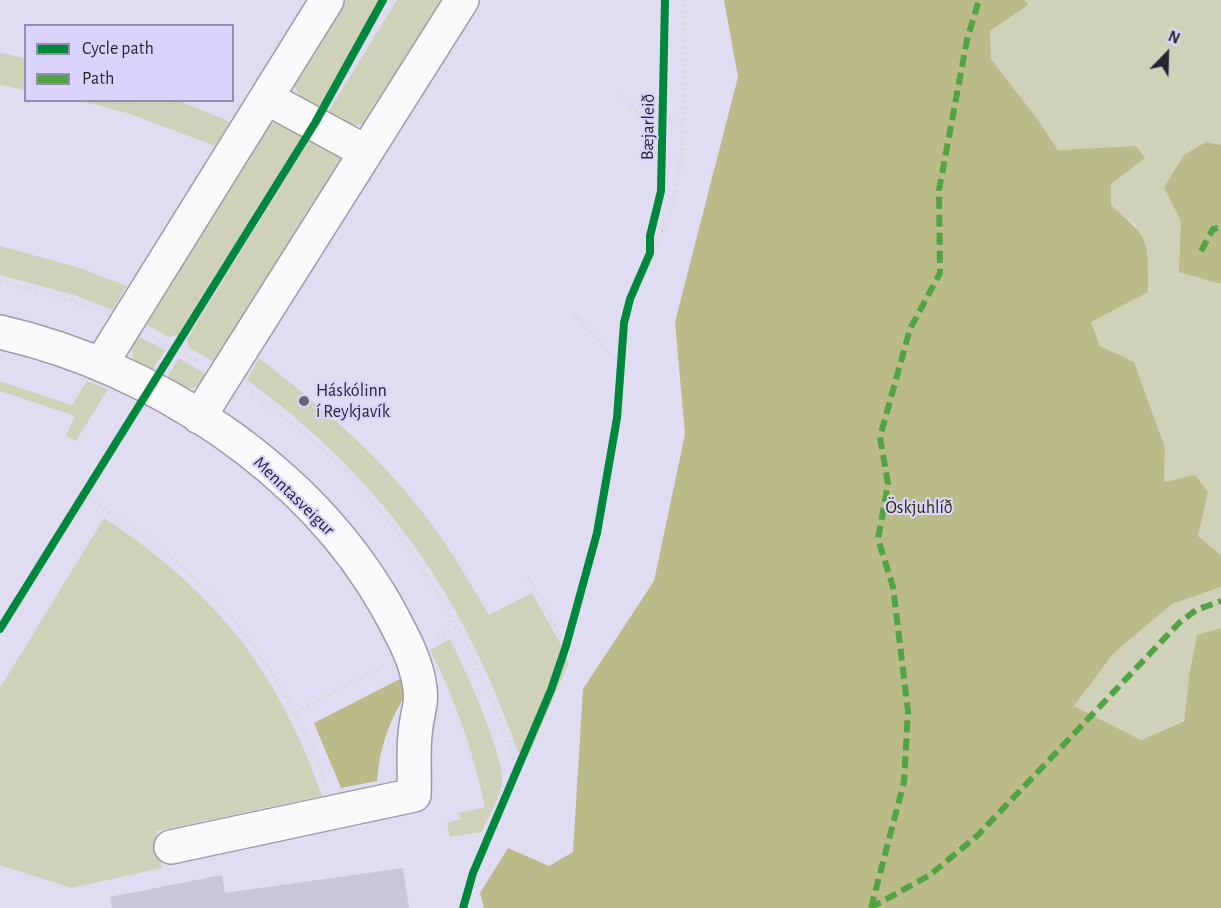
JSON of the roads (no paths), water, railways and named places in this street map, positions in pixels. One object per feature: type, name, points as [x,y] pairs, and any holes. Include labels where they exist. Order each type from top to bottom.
[{"type":"lane","points":[[100,364],[327,0]]},
{"type":"lane","points":[[199,417],[462,0]]},
{"type":"lane","points":[[267,98],[366,152]]},
{"type":"lane","name":"Menntasveigur","points":[[0,332],[60,347],[150,388],[199,417],[250,453],[329,527],[366,570],[410,652],[417,671],[423,700],[415,734],[414,795],[171,848]]},
{"type":"place","name":"Háskólinn í Reykjavík","points":[[304,401]]},
{"type":"park label","name":"Öskjuhlíð","points":[[919,508]]}]
